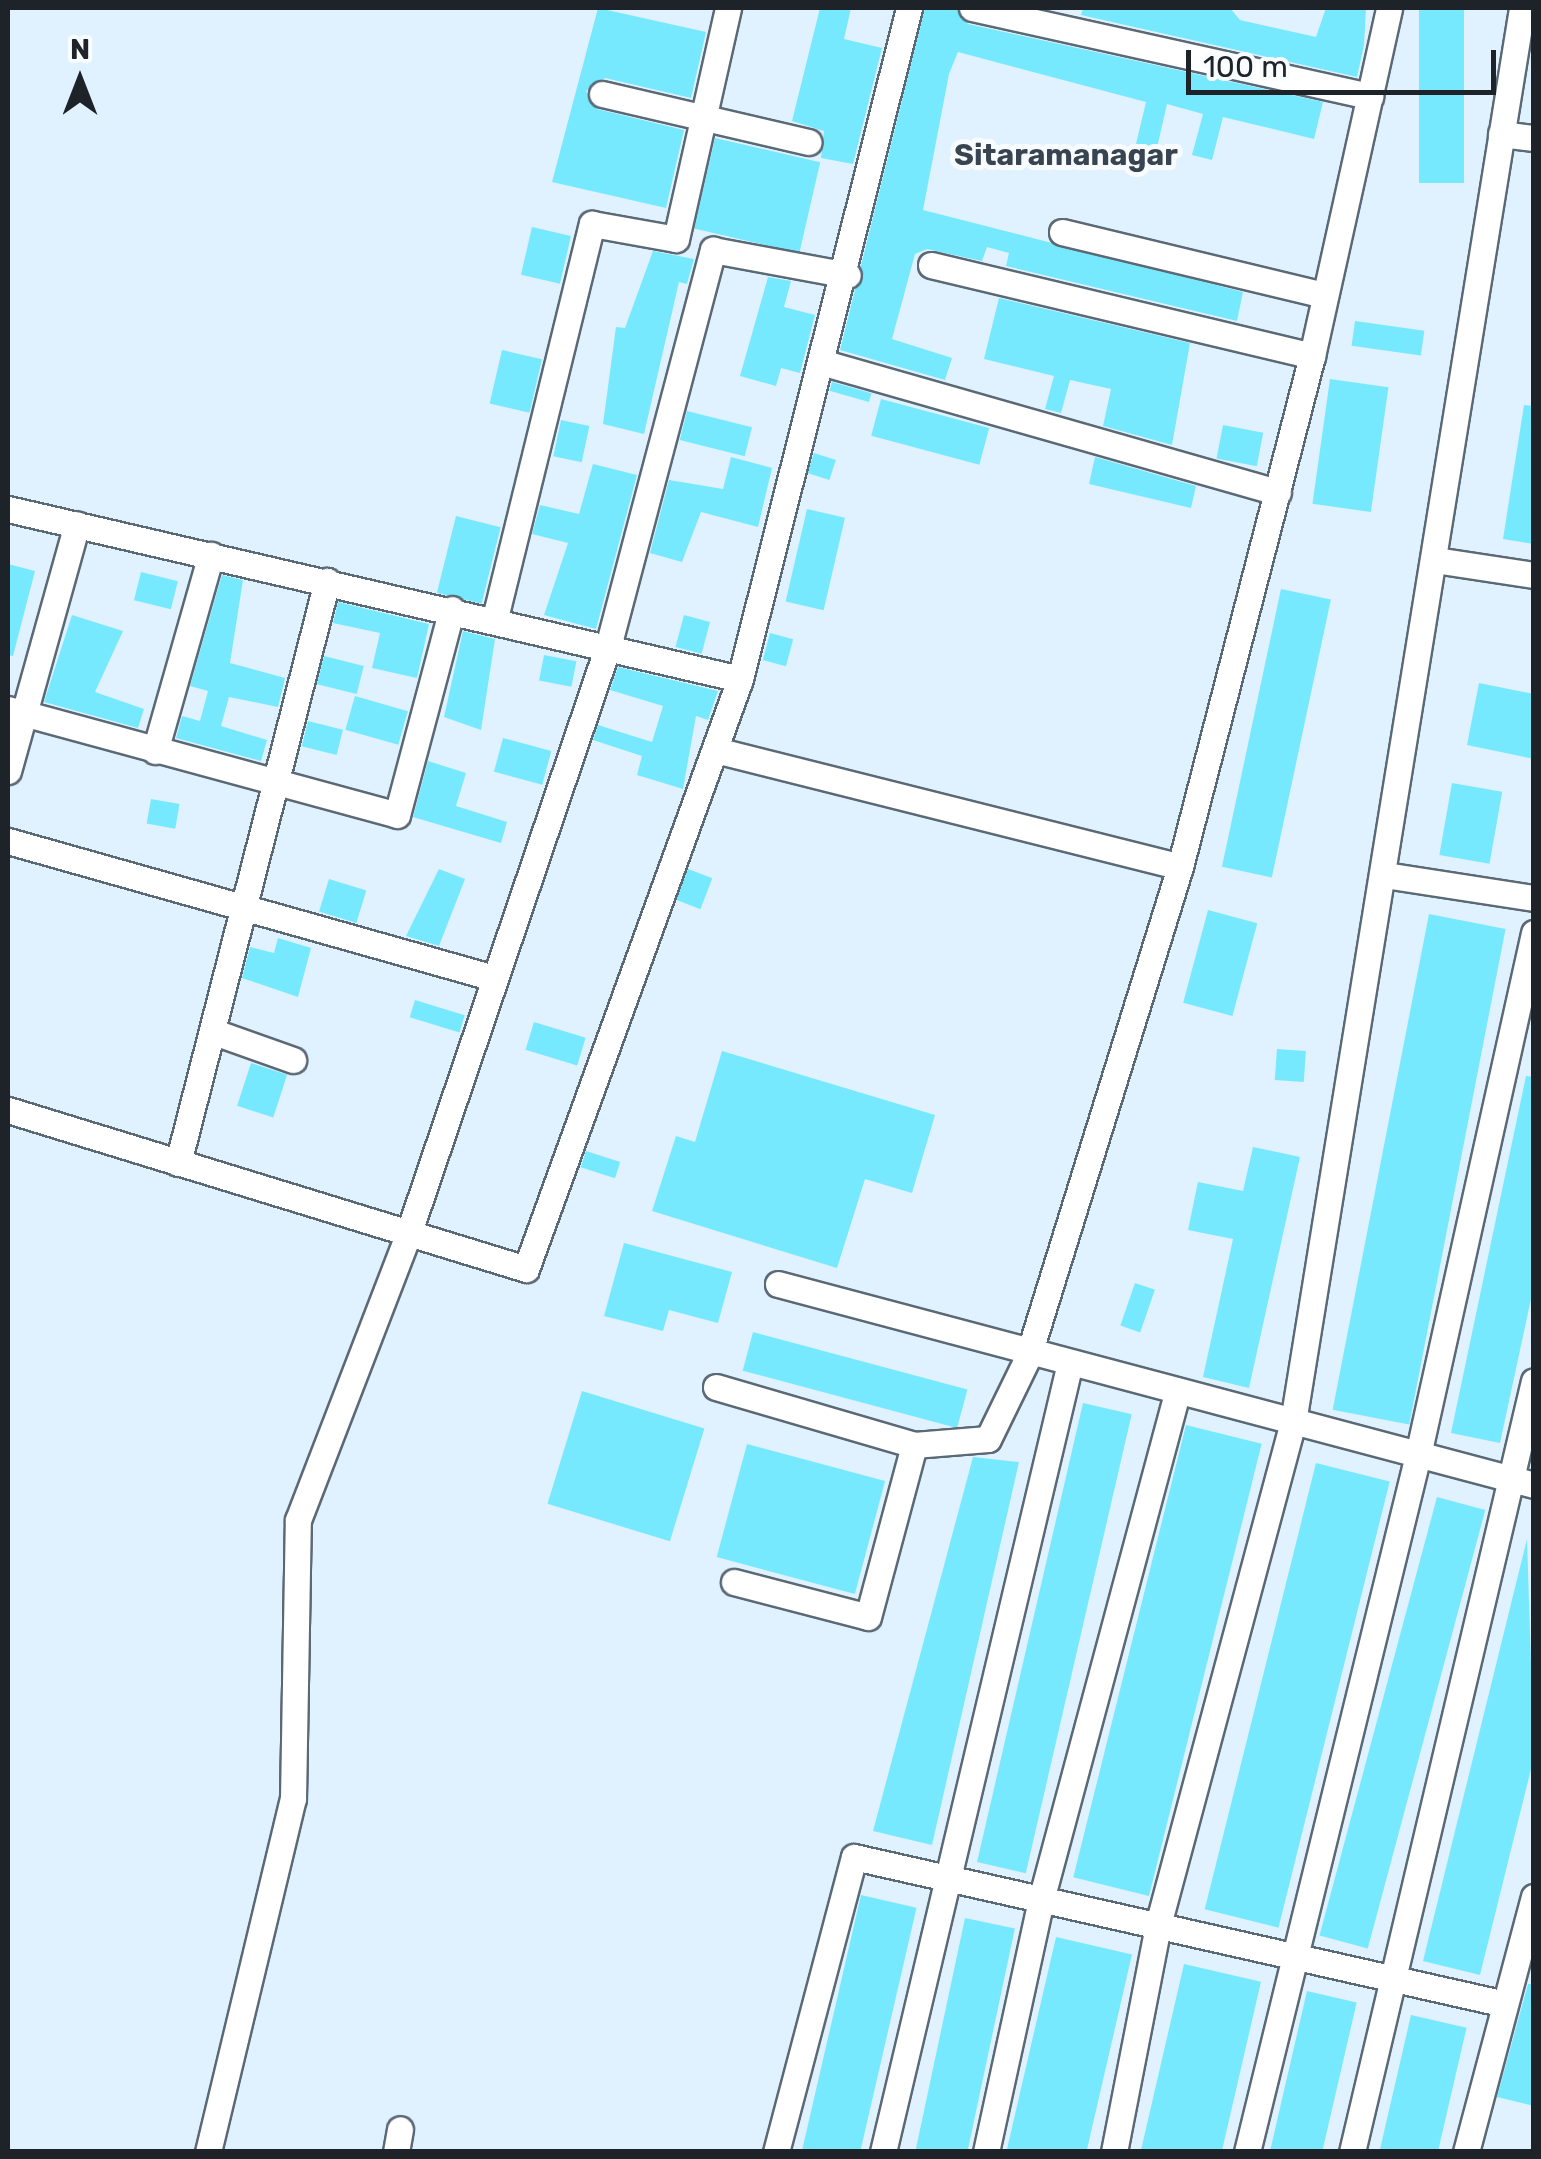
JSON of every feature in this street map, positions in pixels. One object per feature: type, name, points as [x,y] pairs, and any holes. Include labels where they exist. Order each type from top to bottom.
[{"type":"street","points":[[495,618],[592,224],[676,239],[728,8]]},
{"type":"street","points":[[8,1110],[410,1229],[526,1270],[740,679],[848,274],[909,8]]},
{"type":"street","points":[[972,8],[1370,96]]},
{"type":"street","points":[[716,1387],[914,1445],[988,1439],[1028,1357],[1180,867],[1312,356],[1388,8]]},
{"type":"street","points":[[1114,2152],[1158,1926],[1293,1422],[1385,874],[1522,8]]},
{"type":"street","points":[[602,94],[808,142]]},
{"type":"street","points":[[1502,134],[1534,138]]},
{"type":"street","points":[[1062,232],[1324,296]]},
{"type":"street","points":[[208,2152],[292,1799],[298,1520],[410,1229],[608,644],[713,250],[848,274]]},
{"type":"street","points":[[931,265],[1312,356]]},
{"type":"street","points":[[824,364],[1278,492]]},
{"type":"street","points":[[8,509],[608,644],[740,679]]},
{"type":"street","points":[[8,771],[15,711],[77,524]]},
{"type":"street","points":[[155,752],[212,555]]},
{"type":"street","points":[[1435,560],[1534,575]]},
{"type":"street","points":[[178,1163],[246,912],[327,581]]},
{"type":"street","points":[[15,711],[396,816],[452,609]]},
{"type":"street","points":[[715,750],[1180,867]]},
{"type":"street","points":[[8,841],[246,912],[494,978]]},
{"type":"street","points":[[1385,874],[1534,898]]},
{"type":"street","points":[[1246,2152],[1291,1955],[1418,1455],[1534,933]]},
{"type":"street","points":[[214,1032],[293,1060]]},
{"type":"street","points":[[778,1284],[1028,1357],[1523,1482]]},
{"type":"street","points":[[883,2152],[943,1878],[1069,1367]]},
{"type":"street","points":[[1352,2152],[1390,1977],[1523,1482],[1534,1381]]},
{"type":"street","points":[[986,2152],[1042,1900],[1177,1394]]},
{"type":"street","points":[[734,1582],[868,1617],[914,1445]]},
{"type":"street","points":[[776,2152],[854,1857],[1501,2003]]},
{"type":"street","points":[[1466,2152],[1501,2003],[1534,1897]]},
{"type":"building","points":[[598,8],[706,32],[691,98],[605,78],[586,91],[597,109],[684,130],[666,208],[552,182]]},
{"type":"building","points":[[820,8],[851,8],[844,39],[882,48],[853,164],[821,158],[824,131],[792,121]]},
{"type":"building","points":[[925,8],[956,8],[968,24],[1323,102],[1314,139],[1223,117],[1212,160],[1192,155],[1203,114],[1167,104],[1157,148],[1136,144],[1146,102],[958,52],[949,74],[923,210],[1243,292],[1237,321],[1006,266],[1009,253],[987,247],[982,261],[927,249],[915,254],[892,339],[952,358],[945,380],[840,350]]},
{"type":"building","points":[[1083,8],[1230,8],[1240,20],[1316,37],[1326,8],[1366,8],[1364,45],[1357,77],[1081,15]]},
{"type":"building","points":[[1419,8],[1464,8],[1464,183],[1419,183]]},
{"type":"building","points":[[715,138],[820,162],[799,253],[694,229]]},
{"type":"building","points":[[532,227],[571,236],[560,284],[521,275]]},
{"type":"building","points":[[653,251],[694,259],[687,284],[679,282],[644,434],[603,424],[616,327],[625,328]]},
{"type":"building","points":[[768,277],[791,281],[784,307],[815,315],[800,373],[781,368],[776,386],[740,376]]},
{"type":"building","points":[[999,298],[1190,343],[1172,445],[1103,426],[1111,389],[1070,380],[1061,413],[1045,409],[1054,376],[984,359]]},
{"type":"building","points":[[1355,321],[1424,331],[1421,355],[1352,346]]},
{"type":"building","points":[[502,350],[542,359],[530,413],[490,404]]},
{"type":"building","points":[[1330,379],[1388,387],[1371,512],[1312,504]]},
{"type":"building","points":[[832,382],[871,393],[869,402],[830,391]]},
{"type":"building","points":[[881,399],[989,428],[979,465],[871,436]]},
{"type":"building","points":[[1524,405],[1534,406],[1534,544],[1503,539]]},
{"type":"building","points":[[687,411],[752,427],[745,456],[680,440]]},
{"type":"building","points":[[561,420],[589,426],[582,462],[553,456]]},
{"type":"building","points":[[1223,425],[1263,433],[1257,466],[1217,458]]},
{"type":"building","points":[[814,453],[836,460],[829,480],[808,473]]},
{"type":"building","points":[[731,457],[772,468],[758,527],[701,512],[682,562],[650,553],[669,480],[723,489]]},
{"type":"building","points":[[1095,457],[1196,486],[1191,508],[1089,484]]},
{"type":"building","points":[[593,464],[637,475],[596,629],[544,615],[568,543],[532,534],[540,505],[579,514]]},
{"type":"building","points":[[807,509],[845,518],[824,610],[786,602]]},
{"type":"building","points":[[456,516],[501,527],[482,604],[437,593]]},
{"type":"building","points":[[8,564],[35,571],[13,656],[8,655]]},
{"type":"building","points":[[141,572],[178,581],[171,609],[134,600]]},
{"type":"building","points":[[222,575],[243,580],[230,663],[285,678],[278,707],[229,697],[221,726],[267,740],[261,761],[176,738],[182,716],[200,721],[208,691],[190,686]]},
{"type":"building","points":[[1281,589],[1331,600],[1272,877],[1222,867]]},
{"type":"building","points":[[338,602],[429,624],[417,678],[372,668],[380,633],[333,623]]},
{"type":"building","points":[[72,615],[123,631],[95,692],[144,709],[138,728],[44,702]]},
{"type":"building","points":[[684,615],[710,622],[702,654],[675,647]]},
{"type":"building","points":[[463,631],[495,639],[481,730],[444,717]]},
{"type":"building","points":[[770,633],[793,639],[786,666],[763,660]]},
{"type":"building","points":[[544,655],[576,661],[571,687],[539,681]]},
{"type":"building","points":[[324,656],[364,666],[357,694],[317,684]]},
{"type":"building","points":[[618,667],[718,691],[708,720],[696,716],[683,789],[637,775],[642,756],[593,740],[598,725],[652,742],[663,706],[610,690]]},
{"type":"building","points":[[1479,683],[1534,694],[1534,759],[1467,745]]},
{"type":"building","points":[[355,696],[408,711],[398,745],[345,730]]},
{"type":"building","points":[[308,721],[343,730],[337,755],[302,746]]},
{"type":"building","points":[[503,738],[551,751],[542,785],[494,772]]},
{"type":"building","points":[[428,761],[466,773],[456,806],[507,822],[501,843],[413,817]]},
{"type":"building","points":[[1452,783],[1502,792],[1490,864],[1439,855]]},
{"type":"building","points":[[151,799],[180,804],[175,829],[147,824]]},
{"type":"building","points":[[439,869],[465,879],[439,946],[406,936]]},
{"type":"building","points":[[688,869],[712,878],[700,909],[676,900]]},
{"type":"building","points":[[329,879],[366,890],[356,923],[319,912]]},
{"type":"building","points":[[1208,910],[1257,923],[1232,1016],[1183,1003]]},
{"type":"building","points":[[1429,914],[1506,929],[1409,1425],[1333,1410]]},
{"type":"building","points":[[278,938],[311,948],[298,997],[242,978],[250,947],[274,953]]},
{"type":"building","points":[[415,1000],[465,1015],[459,1032],[410,1017]]},
{"type":"building","points":[[534,1022],[586,1038],[577,1066],[526,1050]]},
{"type":"building","points":[[1277,1049],[1306,1051],[1304,1082],[1275,1080]]},
{"type":"building","points":[[722,1051],[935,1115],[912,1193],[865,1179],[837,1268],[652,1211],[676,1136],[695,1142]]},
{"type":"building","points":[[251,1063],[287,1075],[273,1118],[237,1106]]},
{"type":"building","points":[[1526,1076],[1534,1077],[1534,1285],[1500,1443],[1451,1433]]},
{"type":"building","points":[[1253,1147],[1300,1157],[1249,1388],[1203,1377],[1233,1239],[1188,1230],[1198,1182],[1243,1191]]},
{"type":"building","points":[[586,1151],[620,1162],[615,1178],[581,1167]]},
{"type":"building","points":[[624,1243],[732,1272],[718,1323],[669,1310],[663,1331],[604,1316]]},
{"type":"building","points":[[1135,1283],[1155,1290],[1140,1332],[1120,1326]]},
{"type":"building","points":[[753,1332],[967,1389],[957,1428],[743,1371]]},
{"type":"building","points":[[582,1391],[704,1428],[670,1541],[548,1504]]},
{"type":"building","points":[[1083,1403],[1132,1414],[1026,1873],[977,1862]]},
{"type":"building","points":[[1186,1425],[1262,1444],[1149,1896],[1073,1877]]},
{"type":"building","points":[[747,1444],[885,1481],[855,1594],[717,1557]]},
{"type":"building","points":[[973,1457],[1019,1462],[932,1845],[873,1831]]},
{"type":"building","points":[[1316,1463],[1390,1481],[1278,1928],[1205,1909]]},
{"type":"building","points":[[1437,1497],[1485,1510],[1368,1948],[1319,1936]]},
{"type":"building","points":[[1527,1539],[1534,1757],[1480,1975],[1423,1961]]},
{"type":"building","points":[[861,1895],[917,1908],[860,2152],[802,2152]]},
{"type":"building","points":[[965,1918],[1015,1929],[967,2152],[915,2152]]},
{"type":"building","points":[[1056,1937],[1132,1955],[1086,2152],[1006,2152]]},
{"type":"building","points":[[1184,1964],[1261,1982],[1222,2152],[1141,2152]]},
{"type":"building","points":[[1528,1984],[1534,1984],[1534,2106],[1497,2097]]},
{"type":"building","points":[[1307,1991],[1357,2002],[1322,2152],[1270,2152]]},
{"type":"building","points":[[1411,2015],[1467,2028],[1438,2152],[1380,2151]]},
{"type":"district","name":"Sitaramanagar","points":[[1066,155]]}]
